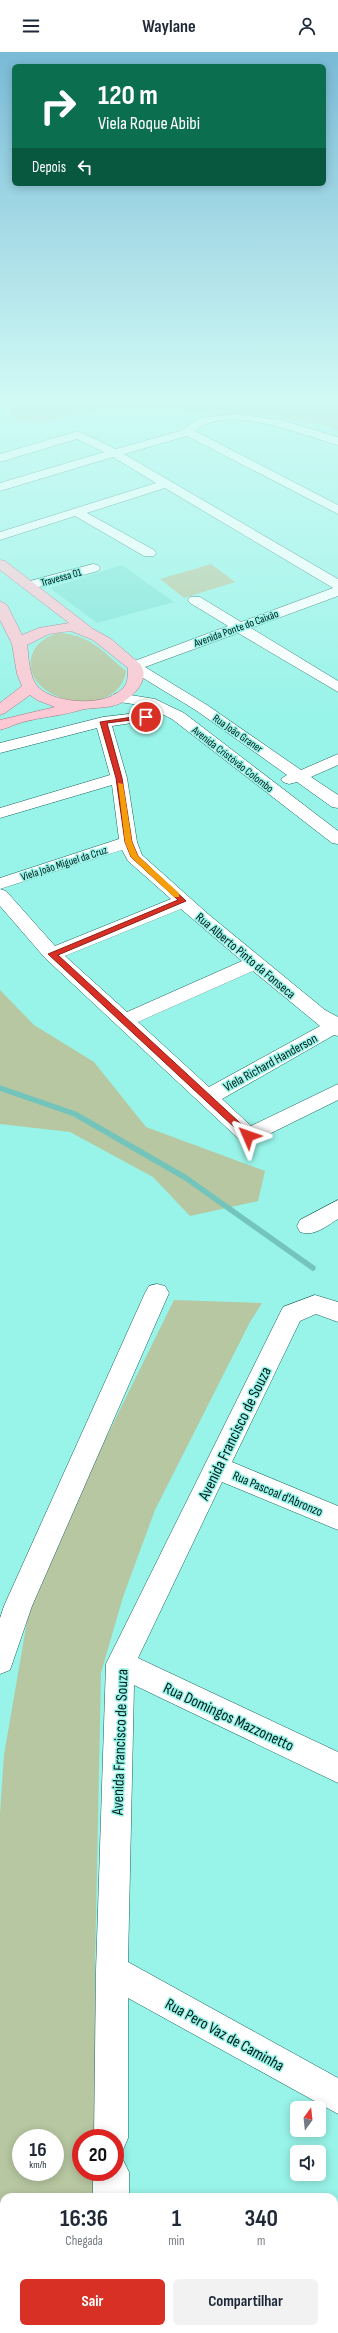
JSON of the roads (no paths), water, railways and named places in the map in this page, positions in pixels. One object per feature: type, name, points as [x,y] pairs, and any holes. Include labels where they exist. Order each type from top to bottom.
[{"type":"main road","points":[[0,564],[86,630],[96,635],[135,666],[133,685],[118,698],[108,703],[44,712],[0,725]]},
{"type":"main road","points":[[0,605],[19,644],[25,678],[31,687],[38,694],[53,701],[82,707]]},
{"type":"main road","points":[[19,644],[37,633],[50,629],[71,627],[86,630]]},
{"type":"main road","points":[[0,710],[31,687]]},
{"type":"street","points":[[0,536],[90,507]]},
{"type":"street","points":[[204,507],[338,585]]},
{"type":"street","points":[[76,512],[150,553]]},
{"type":"street","name":"Travessa 01","points":[[28,586],[93,568]]},
{"type":"street","name":"Avenida Ponte do Caixão","points":[[135,666],[239,626],[338,591]]},
{"type":"street","points":[[195,600],[338,687]]},
{"type":"street","name":"Rua João Graner","points":[[135,666],[202,708],[338,803]]},
{"type":"street","name":"Avenida Cristóvão Colombo","points":[[118,698],[150,702],[178,716],[338,840]]},
{"type":"street","points":[[0,748],[103,722],[146,717]]},
{"type":"street","name":"Rua Alberto Pinto da Fonseca","points":[[103,722],[119,778],[128,842],[134,857],[183,901],[318,1016],[337,1026]]},
{"type":"street","points":[[227,755],[279,779],[300,776],[338,759]]},
{"type":"street","points":[[0,813],[119,778]]},
{"type":"street","name":"Viela João Miguel da Cruz","points":[[0,884],[128,842]]},
{"type":"street","points":[[0,895],[52,954],[248,1136],[338,1090]]},
{"type":"street","points":[[52,954],[183,901]]},
{"type":"street","points":[[124,1021],[255,963]]},
{"type":"street","name":"Viela Richard Handerson","points":[[207,1098],[337,1026]]},
{"type":"street","points":[[308,1226],[338,1208]]},
{"type":"street","points":[[0,1660],[18,1606],[157,1293]]},
{"type":"street","name":"Avenida Francisco de Souza","points":[[111,2129],[112,1971],[120,1664],[218,1468],[291,1314],[315,1304],[338,1312]]},
{"type":"street","name":"Rua Pascoal d'Abronzo","points":[[218,1468],[338,1518]]},
{"type":"street","name":"Rua Domingos Mazzonetto","points":[[120,1664],[338,1768]]},
{"type":"street","name":"Rua Pero Vaz de Caminha","points":[[112,1971],[338,2097]]},
{"type":"street","points":[[111,2181],[111,2193]]},
{"type":"waterway","points":[[0,1088],[75,1114],[186,1178],[313,1268]]}]
